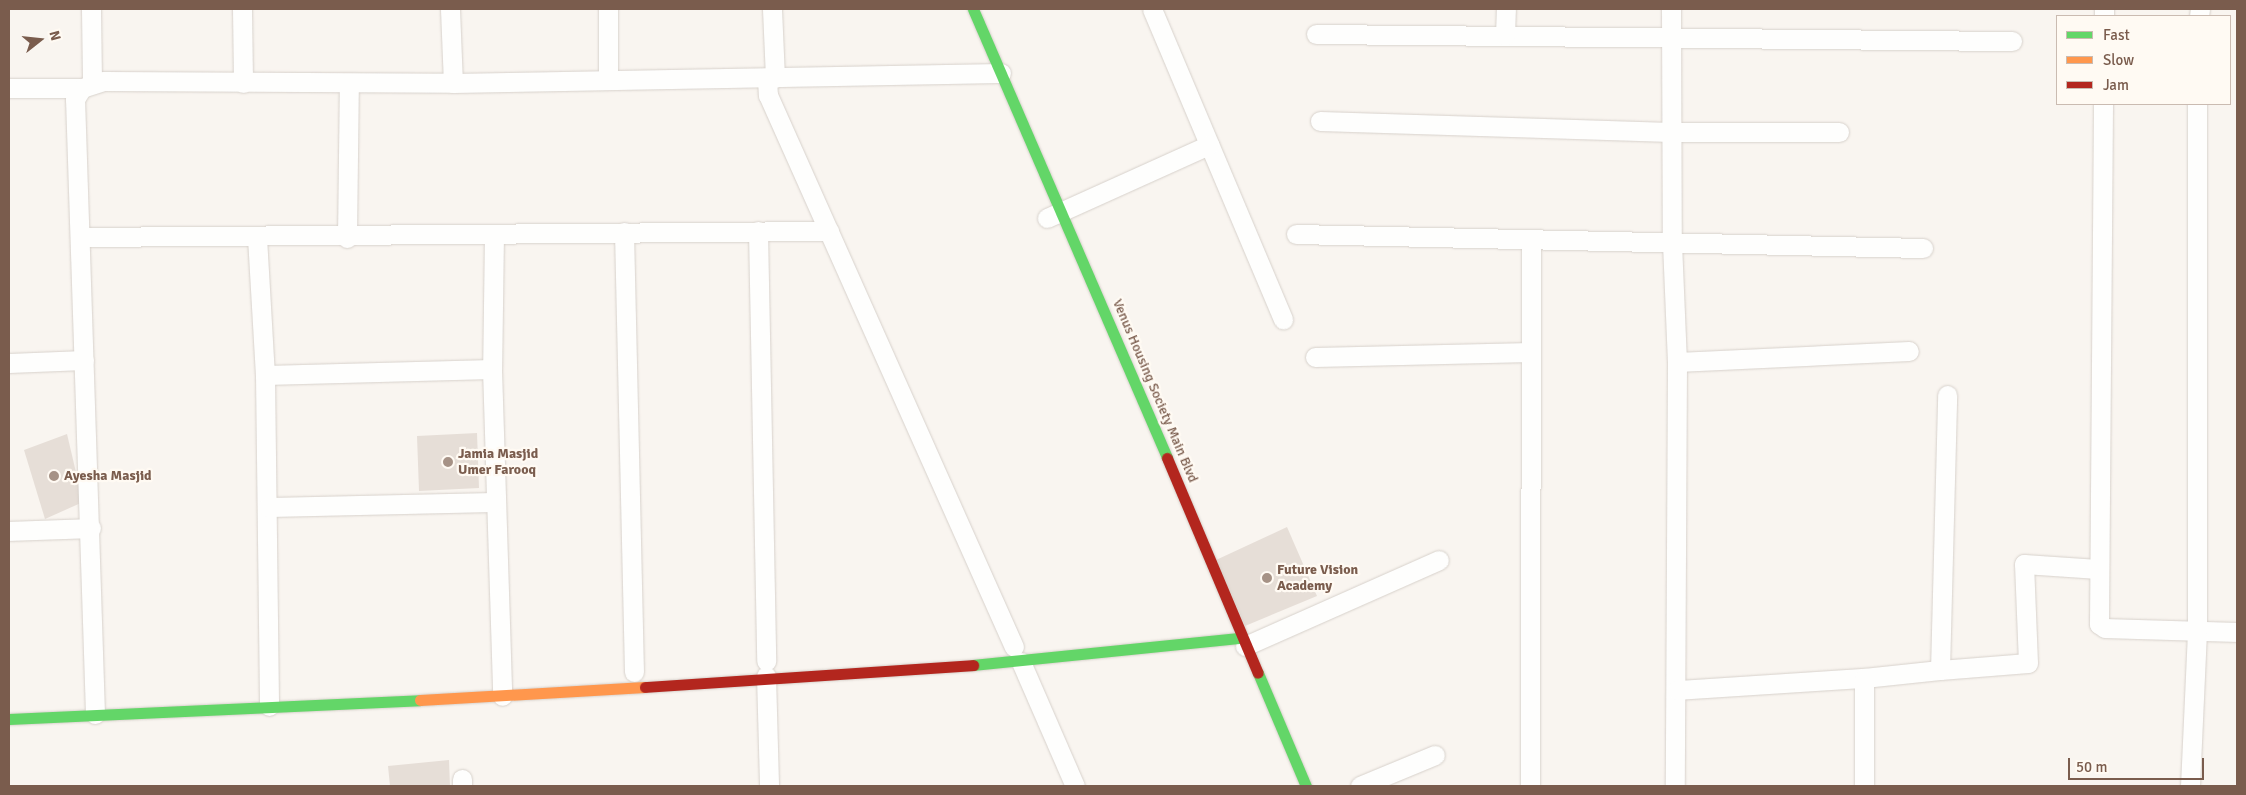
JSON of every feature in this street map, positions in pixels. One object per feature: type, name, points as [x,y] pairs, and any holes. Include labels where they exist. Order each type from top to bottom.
[{"type":"street","points":[[91,9],[87,85],[75,99],[91,528],[95,704]]},
{"type":"street","points":[[242,9],[243,82]]},
{"type":"street","points":[[450,9],[453,83]]},
{"type":"street","points":[[608,9],[608,78]]},
{"type":"street","points":[[772,9],[771,78],[768,95],[1076,786]]},
{"type":"street","name":"Venus Housing Society Main Blvd","points":[[973,9],[988,72],[1234,644],[1306,786]]},
{"type":"street","points":[[1152,9],[1283,319]]},
{"type":"street","points":[[1505,35],[1506,9]]},
{"type":"street","points":[[1671,9],[1672,243],[1677,362],[1677,690],[1675,786]]},
{"type":"street","points":[[1316,34],[2012,41]]},
{"type":"street","points":[[9,88],[243,82],[349,84],[608,78],[771,78],[988,72]]},
{"type":"street","points":[[347,238],[349,84]]},
{"type":"street","points":[[2103,105],[2098,618],[2105,628],[2237,632]]},
{"type":"street","points":[[2190,786],[2197,632],[2197,105]]},
{"type":"street","points":[[1320,121],[1671,132],[1839,132]]},
{"type":"street","points":[[1051,216],[1209,145]]},
{"type":"street","points":[[758,231],[769,786]]},
{"type":"street","points":[[80,237],[347,238],[624,232],[829,231]]},
{"type":"street","points":[[624,232],[635,675]]},
{"type":"street","points":[[494,234],[492,369],[501,685]]},
{"type":"street","points":[[1296,234],[1922,248]]},
{"type":"street","points":[[257,237],[266,376],[268,696]]},
{"type":"street","points":[[1530,786],[1531,239]]},
{"type":"street","points":[[1677,362],[1909,351]]},
{"type":"street","points":[[1315,357],[1531,352]]},
{"type":"street","points":[[9,363],[84,360]]},
{"type":"street","points":[[266,376],[492,369]]},
{"type":"street","points":[[1940,670],[1947,395]]},
{"type":"street","points":[[268,507],[495,502]]},
{"type":"street","points":[[9,531],[91,528]]},
{"type":"street","points":[[9,719],[95,704],[501,685],[766,665],[1016,651],[1234,644],[1439,560]]},
{"type":"street","points":[[1677,690],[1864,678],[2028,663],[2024,564],[2098,569]]},
{"type":"street","name":"Venus Housing Society Main Blvd","points":[[1226,624],[1234,644]]},
{"type":"street","points":[[1864,678],[1864,786]]},
{"type":"street","points":[[185,698],[222,696]]},
{"type":"street","points":[[1360,786],[1435,755]]},
{"type":"building","name":"Jamia Masjid Umer Farooq","points":[[477,433],[479,488],[419,491],[417,436]]},
{"type":"building","name":"Ayesha Masjid","points":[[67,434],[83,502],[45,519],[24,450]]},
{"type":"building","name":"Future Vision Academy","points":[[1287,527],[1317,596],[1245,626],[1216,560]]},
{"type":"building","points":[[449,760],[450,786],[390,786],[388,766]]},
{"type":"traffic: fast","points":[[973,9],[1167,458]]},
{"type":"traffic: fast","points":[[973,665],[1241,638]]},
{"type":"traffic: fast","points":[[1258,673],[1306,786]]},
{"type":"traffic: fast","points":[[9,719],[420,700]]},
{"type":"traffic: slow","points":[[420,700],[645,687]]},
{"type":"traffic: jam","points":[[1167,458],[1258,673]]},
{"type":"traffic: jam","points":[[645,687],[973,665]]},
{"type":"place","name":"Jamia Masjid Umer Farooq","points":[[448,462]]},
{"type":"place","name":"Ayesha Masjid","points":[[54,476]]},
{"type":"place","name":"Future Vision Academy","points":[[1267,578]]}]
